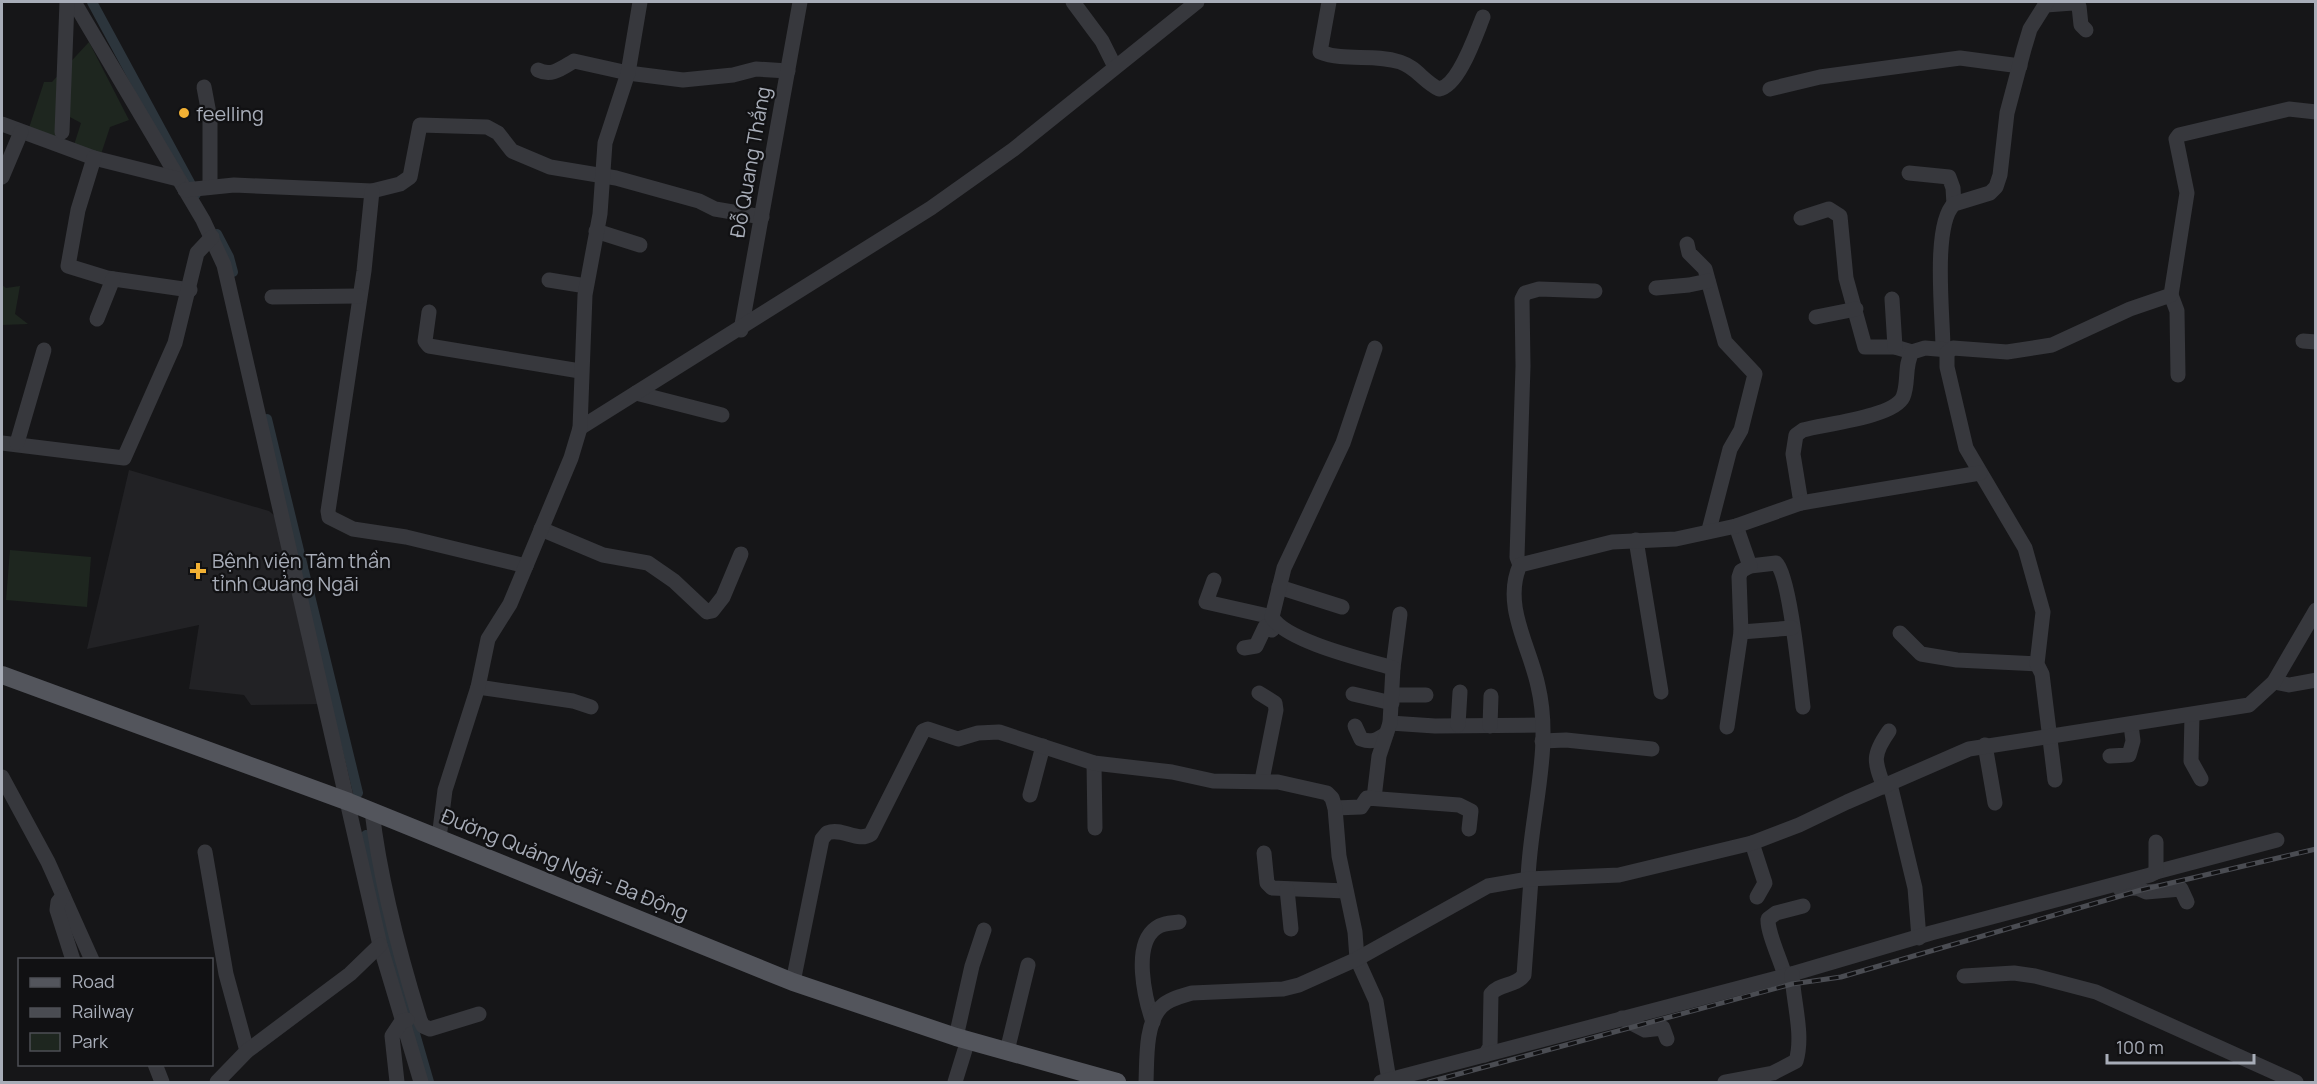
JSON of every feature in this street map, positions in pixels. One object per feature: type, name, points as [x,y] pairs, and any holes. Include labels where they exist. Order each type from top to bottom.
[{"type":"main road","name":"Đường Quảng Ngãi - Ba Động","points":[[2,675],[349,802],[793,982],[962,1038],[1117,1083]]},
{"type":"street","points":[[62,132],[67,2]]},
{"type":"street","points":[[74,2],[193,187],[224,265],[380,945],[411,1019],[430,1029],[479,1014]]},
{"type":"street","points":[[440,838],[446,790],[478,687],[488,639],[510,604],[571,458],[580,428],[580,371],[586,286],[596,231],[605,143],[628,73],[640,2]]},
{"type":"street","name":"Đỗ Quang Thắng","points":[[741,330],[800,2]]},
{"type":"street","points":[[1072,2],[1102,40],[1115,67]]},
{"type":"street","points":[[580,428],[741,330],[931,208],[1014,149],[1197,2]]},
{"type":"street","points":[[1329,2],[1320,52],[1336,58],[1379,57],[1403,63],[1439,88],[1448,84],[1462,65],[1483,17]]},
{"type":"street","points":[[1954,204],[1990,193],[1996,187],[2000,175],[2007,114],[2030,29],[2046,3],[2073,3],[2079,6],[2081,25],[2086,30]]},
{"type":"street","points":[[1770,89],[1820,77],[1960,58],[2020,66]]},
{"type":"street","points":[[538,70],[544,73],[556,72],[574,61],[628,73],[683,80],[733,75],[756,69],[788,71]]},
{"type":"street","points":[[193,187],[210,120],[204,87]]},
{"type":"street","points":[[2178,375],[2177,312],[2171,295],[2187,193],[2176,139],[2179,135],[2289,109],[2316,112]]},
{"type":"street","points":[[2,124],[94,158],[193,187],[372,191],[400,184],[410,177],[420,125],[487,128],[498,133],[512,151],[550,167],[602,176],[699,201],[715,209],[762,218]]},
{"type":"street","points":[[2,177],[21,132]]},
{"type":"street","points":[[94,158],[72,231],[68,266],[113,279],[190,290]]},
{"type":"street","points":[[1909,173],[1949,177],[1953,188],[1954,204],[1944,221],[1941,253],[1947,367],[1960,431],[1980,473],[2025,548],[2043,612],[2037,664],[2042,674],[2055,780]]},
{"type":"street","points":[[372,191],[364,271],[328,511],[329,517],[353,529],[406,537],[526,566]]},
{"type":"street","points":[[1801,218],[1829,209],[1840,216],[1846,278],[1865,347],[1895,347],[1912,352],[1925,348],[2007,352],[2052,345],[2130,309],[2171,295]]},
{"type":"street","points":[[596,231],[640,245]]},
{"type":"street","points":[[44,350],[9,443],[124,458],[175,343],[190,290],[197,253],[212,237]]},
{"type":"street","points":[[1687,244],[1689,253],[1705,269],[1725,342],[1755,374],[1741,430],[1730,449],[1709,530]]},
{"type":"street","points":[[97,319],[113,279]]},
{"type":"street","points":[[549,280],[586,286]]},
{"type":"street","points":[[1656,288],[1708,281]]},
{"type":"street","points":[[1485,1055],[1490,1047],[1491,994],[1494,990],[1517,982],[1524,975],[1529,879],[1542,741],[1538,685],[1515,604],[1515,576],[1520,566],[1517,557],[1523,366],[1522,299],[1525,293],[1539,289],[1594,291]]},
{"type":"street","points":[[272,297],[359,296]]},
{"type":"street","points":[[1892,299],[1895,347]]},
{"type":"street","points":[[1816,317],[1856,309]]},
{"type":"street","points":[[429,312],[425,341],[429,346],[580,371]]},
{"type":"street","points":[[1244,648],[1256,646],[1264,627],[1272,630],[1284,568],[1342,443],[1375,348]]},
{"type":"street","points":[[1801,504],[1793,454],[1796,435],[1803,430],[1862,417],[1895,406],[1903,395],[1907,364],[1912,352]]},
{"type":"street","points":[[636,393],[722,415]]},
{"type":"street","points":[[1520,566],[1596,545],[1636,540],[1676,539],[1709,530],[1736,526],[1801,504],[1980,473]]},
{"type":"street","points":[[1736,526],[1750,566]]},
{"type":"street","points":[[541,529],[603,555],[648,563],[674,581],[707,612],[712,611],[723,597],[741,554]]},
{"type":"street","points":[[1636,540],[1661,692]]},
{"type":"street","points":[[1727,726],[1741,632],[1739,577],[1741,571],[1750,566],[1776,563],[1779,565],[1792,628],[1803,707]]},
{"type":"street","points":[[1214,580],[1206,602],[1273,620],[1296,635],[1339,653],[1393,668]]},
{"type":"street","points":[[1279,587],[1342,607]]},
{"type":"street","points":[[1146,1083],[1153,1022],[1161,1006],[1178,997],[1192,993],[1283,989],[1299,985],[1357,959],[1488,886],[1529,879],[1619,875],[1752,843],[1799,825],[1969,749],[2249,705],[2274,682],[2316,610]]},
{"type":"street","points":[[1374,798],[1380,756],[1388,729],[1400,614]]},
{"type":"street","points":[[1741,632],[1792,628]]},
{"type":"street","points":[[1900,633],[1921,654],[1957,660],[2037,664]]},
{"type":"street","points":[[2274,682],[2289,684],[2316,680]]},
{"type":"street","points":[[478,687],[573,701],[591,707]]},
{"type":"street","points":[[1458,725],[1460,692]]},
{"type":"street","points":[[1259,693],[1275,703],[1276,710],[1262,780]]},
{"type":"street","points":[[1353,694],[1392,699],[1426,695]]},
{"type":"street","points":[[1490,726],[1491,696]]},
{"type":"street","points":[[2192,715],[2191,761],[2201,779]]},
{"type":"street","points":[[1355,726],[1361,739],[1368,741],[1376,740],[1388,729],[1458,725],[1541,725]]},
{"type":"street","points":[[2110,756],[2129,755],[2132,751],[2131,725]]},
{"type":"street","points":[[793,982],[822,839],[831,831],[859,837],[871,834],[923,730],[928,729],[958,739],[978,733],[999,732],[1094,763],[1172,772],[1213,781],[1262,780],[1327,793],[1332,798],[1335,808],[1346,891],[1355,932],[1357,959],[1376,1001],[1385,1082],[1788,975],[2277,840]]},
{"type":"street","points":[[1889,731],[1875,753],[1887,785],[1915,888],[1919,938]]},
{"type":"street","points":[[1542,741],[1566,740],[1652,749]]},
{"type":"street","points":[[1030,795],[1043,746]]},
{"type":"street","points":[[1985,746],[1995,803]]},
{"type":"street","points":[[1094,763],[1095,828]]},
{"type":"street","points":[[2,777],[25,816],[91,958]]},
{"type":"street","points":[[1335,808],[1361,807],[1367,798],[1466,806],[1471,811],[1469,829]]},
{"type":"street","points":[[372,811],[375,842],[393,921],[421,1083]]},
{"type":"street","points":[[2156,842],[2156,872]]},
{"type":"street","points":[[1752,843],[1765,883],[1757,897]]},
{"type":"street","points":[[205,852],[225,974],[247,1051]]},
{"type":"street","points":[[1264,853],[1269,886],[1287,889],[1346,891]]},
{"type":"street","points":[[2114,884],[2119,889],[2137,888],[2145,892],[2181,889],[2187,902]]},
{"type":"street","points":[[1287,889],[1291,929]]},
{"type":"street","points":[[63,896],[56,905],[72,958]]},
{"type":"street","points":[[1725,1083],[1780,1071],[1796,1061],[1800,1036],[1788,975],[1768,926],[1768,920],[1776,913],[1803,906]]},
{"type":"street","points":[[1153,1022],[1144,988],[1144,944],[1156,928],[1179,922]]},
{"type":"street","points":[[955,1083],[972,966],[984,930]]},
{"type":"street","points":[[218,1083],[247,1051],[350,974],[380,945]]},
{"type":"street","points":[[1008,1052],[1029,965]]},
{"type":"street","points":[[1964,976],[2024,975],[2096,992],[2287,1081]]},
{"type":"street","points":[[1622,1018],[1646,1030],[1663,1028],[1667,1039]]},
{"type":"street","points":[[397,1083],[392,1036],[411,1019]]},
{"type":"street","points":[[154,1066],[162,1083]]},
{"type":"shaded area","name":"Bệnh viện Tâm thần tỉnh Quảng Ngãi","points":[[129,470],[269,511],[276,517],[323,704],[251,705],[244,695],[189,689],[199,625],[87,649]]},
{"type":"green space","points":[[89,42],[129,120],[110,127],[101,154],[74,145],[81,123],[68,116],[61,142],[28,131],[44,82],[52,82]]},
{"type":"green space","points":[[2,285],[6,288],[20,286],[15,314],[28,324],[2,325]]},
{"type":"green space","points":[[10,550],[91,557],[87,607],[6,600]]},
{"type":"waterway","points":[[92,2],[196,194]]},
{"type":"waterway","points":[[217,234],[229,257],[233,272]]},
{"type":"waterway","points":[[267,419],[358,793]]},
{"type":"waterway","points":[[366,835],[376,899],[429,1082]]},
{"type":"railway","points":[[1429,1082],[1792,984],[1841,977],[2141,890],[2316,849]]},
{"type":"place","name":"feelling","points":[[184,113]]},
{"type":"place","name":"Bệnh viện Tâm thần tỉnh Quảng Ngãi","points":[[198,571]]}]
